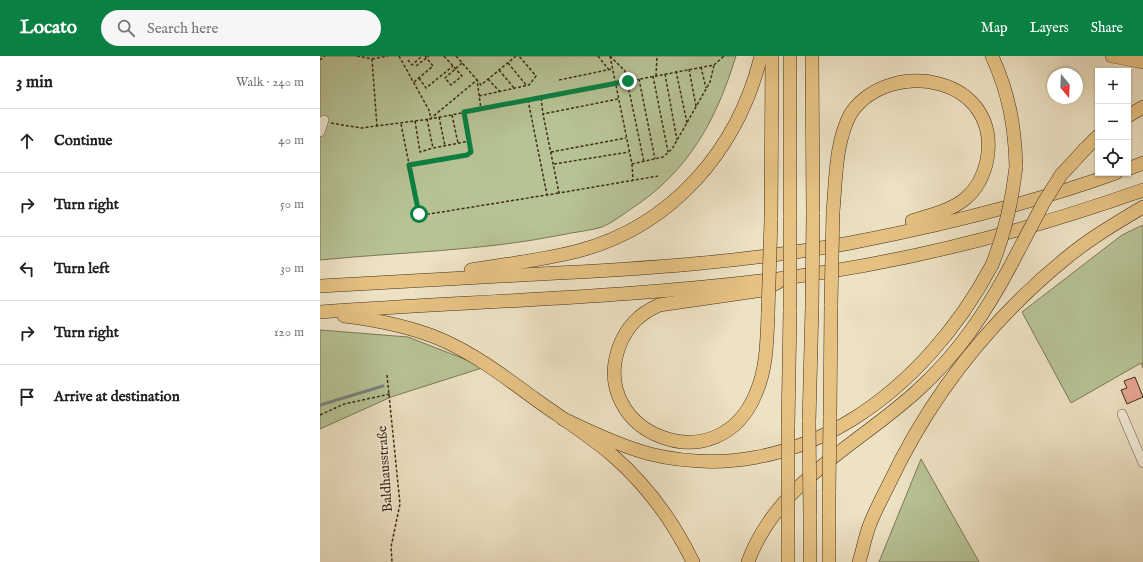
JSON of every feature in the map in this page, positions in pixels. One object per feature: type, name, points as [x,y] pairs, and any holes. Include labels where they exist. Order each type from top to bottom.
[{"type":"highway","points":[[411,281],[578,251],[631,231],[680,196],[712,162],[729,138],[743,110],[761,56]]},
{"type":"highway","points":[[772,56],[771,220],[768,313],[765,355],[757,393],[747,411],[726,432],[705,441],[694,443],[670,441],[646,430],[626,409],[621,400],[616,382],[616,362],[624,334],[638,317],[659,305],[763,290],[786,278]]},
{"type":"highway","points":[[788,562],[790,56]]},
{"type":"highway","points":[[810,562],[809,422],[813,214],[812,56]]},
{"type":"highway","points":[[563,419],[623,445],[650,454],[706,461],[738,460],[772,453],[808,442],[840,428],[863,414],[912,374],[962,315],[992,265],[1007,225],[1013,195],[1016,167],[1016,135],[1002,78],[992,56]]},
{"type":"highway","points":[[1112,56],[1143,62]]},
{"type":"highway","points":[[829,562],[833,211],[836,171],[842,137],[850,114],[860,99],[874,86],[893,76],[915,72],[948,80],[964,90],[976,106],[986,127],[988,146],[985,167],[974,189],[965,199],[948,209],[849,243]]},
{"type":"highway","points":[[1131,114],[1143,107]]},
{"type":"highway","points":[[748,562],[763,530],[777,509],[795,489],[817,469],[900,406],[949,360],[976,326],[1048,196],[1062,175],[1095,139]]},
{"type":"highway","points":[[1131,168],[1143,163]]},
{"type":"highway","points":[[320,286],[610,270],[763,256],[849,243],[968,216],[1059,193],[1107,176]]},
{"type":"highway","points":[[320,313],[676,290],[786,278],[870,264],[956,246],[1078,213],[1143,190]]},
{"type":"highway","points":[[859,562],[870,524],[899,461],[923,418],[964,360],[1016,302],[1066,258],[1109,228],[1143,207]]},
{"type":"highway","points":[[320,313],[383,321],[440,339],[465,351],[488,365],[610,454],[634,476],[661,508],[683,542],[692,562]]},
{"type":"lane","points":[[320,132],[324,120]]},
{"type":"lane","points":[[1122,414],[1143,463]]},
{"type":"path","points":[[320,60],[325,56]]},
{"type":"path","points":[[357,56],[372,59],[388,56]]},
{"type":"path","points":[[399,56],[430,112],[430,118]]},
{"type":"path","points":[[408,60],[412,65],[422,56]]},
{"type":"path","points":[[444,56],[455,68],[462,76],[451,85],[444,78],[455,68],[462,63]]},
{"type":"path","points":[[456,56],[480,85],[516,56]]},
{"type":"path","points":[[479,96],[527,86],[533,82],[536,76],[519,56]]},
{"type":"path","points":[[598,56],[609,70]]},
{"type":"path","points":[[610,56],[634,180]]},
{"type":"path","points":[[610,56],[625,71],[644,162]]},
{"type":"path","points":[[656,76],[657,56]]},
{"type":"path","points":[[324,120],[340,125],[361,128],[401,124],[701,67],[714,64],[724,56]]},
{"type":"path","points":[[414,82],[433,66],[427,57],[416,66]]},
{"type":"path","points":[[372,59],[377,127]]},
{"type":"path","points":[[508,63],[527,86]]},
{"type":"path","points":[[632,164],[663,157],[668,152],[677,140],[706,88],[714,64]]},
{"type":"path","points":[[419,78],[426,88],[453,66]]},
{"type":"path","points":[[701,67],[706,88]]},
{"type":"path","points":[[559,80],[612,69]]},
{"type":"path","points":[[689,69],[696,106]]},
{"type":"path","points":[[499,70],[514,88]]},
{"type":"path","points":[[676,71],[687,123]]},
{"type":"path","points":[[665,74],[677,140]]},
{"type":"path","points":[[653,76],[668,152]]},
{"type":"path","points":[[488,78],[500,92]]},
{"type":"path","points":[[639,79],[655,159]]},
{"type":"path","points":[[430,118],[477,80]]},
{"type":"path","points":[[477,80],[481,109]]},
{"type":"path","points":[[541,98],[559,193]]},
{"type":"path","points":[[543,114],[618,99]]},
{"type":"path","points":[[528,100],[547,195]]},
{"type":"path","points":[[409,165],[467,155],[471,152],[464,112]]},
{"type":"path","points":[[452,115],[458,144]]},
{"type":"path","points":[[439,117],[445,146]]},
{"type":"path","points":[[427,119],[433,148]]},
{"type":"path","points":[[415,121],[420,152],[470,141]]},
{"type":"path","points":[[401,124],[419,214],[423,215],[658,176]]},
{"type":"path","points":[[551,152],[626,138]]},
{"type":"path","points":[[553,165],[629,152]]},
{"type":"path","name":"Baldhausstraße","points":[[387,375],[400,504],[392,547],[392,562]]},
{"type":"path","points":[[320,415],[344,404],[390,394]]},
{"type":"green space","points":[[320,56],[736,56],[728,80],[709,123],[684,161],[669,179],[651,194],[617,219],[602,227],[501,245],[320,260]]},
{"type":"green space","points":[[1143,225],[1143,368],[1141,363],[1071,403],[1022,312],[1122,235]]},
{"type":"green space","points":[[320,330],[408,337],[485,367],[391,397],[320,429]]},
{"type":"green space","points":[[921,459],[979,562],[879,562]]},
{"type":"building","points":[[1135,377],[1143,397],[1127,404],[1121,390],[1127,388],[1124,381]]},
{"type":"waterway","points":[[320,405],[383,386]]},
{"type":"route","points":[[419,214],[409,165],[467,155],[471,152],[464,112],[628,81]]}]
